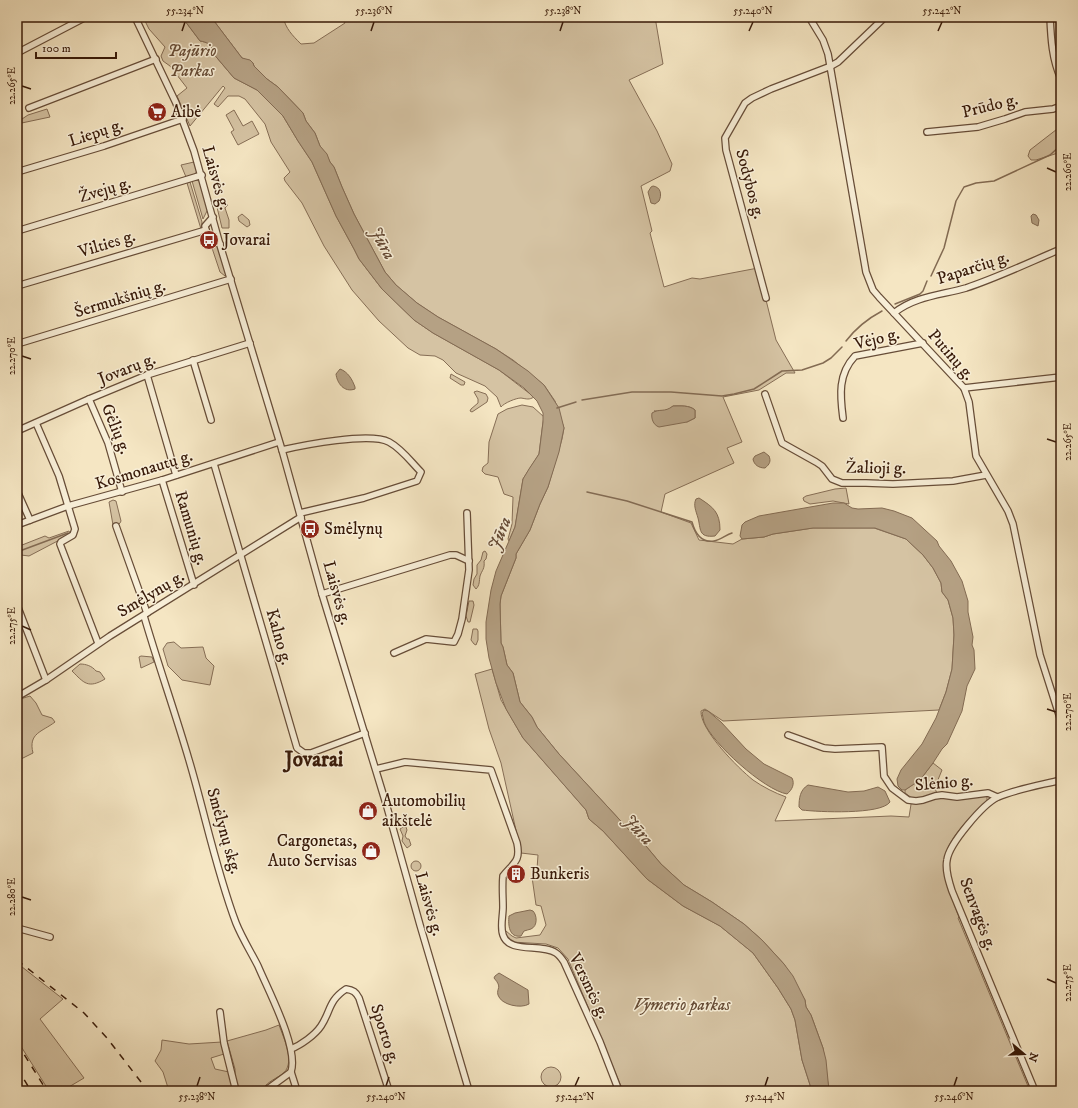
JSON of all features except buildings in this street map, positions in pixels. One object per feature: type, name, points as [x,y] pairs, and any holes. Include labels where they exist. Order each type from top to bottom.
[{"type":"street","points":[[17,53],[86,17]]},
{"type":"street","name":"Laisvės g.","points":[[135,17],[183,119],[202,175],[220,245],[282,450],[322,594],[376,769],[469,1091]]},
{"type":"street","name":"Putinų g.","points":[[808,17],[826,48],[866,272],[874,290],[964,388],[969,402],[976,456],[1013,524],[1040,655],[1061,721]]},
{"type":"street","name":"Sodybos g.","points":[[766,298],[726,150],[725,138],[745,103],[770,89],[830,66],[841,60],[885,17]]},
{"type":"street","points":[[1050,17],[1053,55],[1061,79]]},
{"type":"street","points":[[29,108],[156,59]]},
{"type":"street","name":"Prūdo g.","points":[[926,132],[978,127],[1005,120],[1025,112],[1054,109],[1061,106]]},
{"type":"street","name":"Liepų g.","points":[[17,172],[104,146],[183,119]]},
{"type":"street","name":"Žvejų g.","points":[[17,231],[202,175]]},
{"type":"street","points":[[213,217],[205,226],[207,235],[220,245]]},
{"type":"street","name":"Vilties g.","points":[[17,286],[206,230]]},
{"type":"street","name":"Paparčių g.","points":[[894,312],[912,301],[974,285],[1061,249]]},
{"type":"street","name":"Šermukšnių g.","points":[[17,344],[231,279]]},
{"type":"street","name":"Jovarų g.","points":[[17,431],[147,375],[250,343]]},
{"type":"street","name":"Vėjo g.","points":[[843,418],[840,393],[841,383],[849,363],[855,356],[922,343]]},
{"type":"street","points":[[193,360],[211,420]]},
{"type":"street","points":[[147,375],[176,475]]},
{"type":"street","points":[[964,388],[1061,377]]},
{"type":"street","name":"Žalioji g.","points":[[765,394],[782,443],[822,466],[832,479],[842,484],[893,484],[953,481],[986,475]]},
{"type":"street","name":"Gėlių g.","points":[[89,399],[108,443],[122,492]]},
{"type":"street","points":[[36,423],[59,476],[75,532],[60,544],[98,644]]},
{"type":"street","name":"Smėlynų g.","points":[[17,697],[46,680],[98,644],[241,556],[300,515],[364,498],[417,481],[420,472],[397,447],[390,442],[378,438],[331,441],[282,450]]},
{"type":"street","name":"Kosmonautų g.","points":[[17,525],[68,506],[162,480],[279,442]]},
{"type":"street","name":"Kalno g.","points":[[214,464],[298,748],[304,754],[311,753],[365,733]]},
{"type":"street","name":"Ramunių g.","points":[[162,480],[194,585]]},
{"type":"street","points":[[17,491],[30,520]]},
{"type":"street","points":[[394,653],[426,639],[454,642],[462,619],[469,570],[467,513]]},
{"type":"street","name":"Smėlynų skg.","points":[[116,526],[189,758],[215,854],[236,923],[254,957],[291,1049],[293,1062],[291,1072],[297,1091]]},
{"type":"street","points":[[322,594],[450,554],[469,561]]},
{"type":"street","points":[[17,605],[46,680]]},
{"type":"street","name":"Slėnio g.","points":[[788,735],[824,748],[882,747],[884,776],[892,788],[908,800],[923,800],[942,795],[957,797],[988,793],[997,797]]},
{"type":"street","name":"Versmės g.","points":[[376,769],[405,762],[491,770],[517,843],[518,850],[516,862],[503,876],[503,937],[507,942],[514,946],[537,947],[556,953],[564,962],[620,1091]]},
{"type":"street","name":"Senvagės g.","points":[[1036,1091],[952,891],[946,861],[955,842],[983,809],[997,797],[1061,780]]},
{"type":"street","points":[[17,928],[50,937]]},
{"type":"street","name":"Sporto g.","points":[[291,1049],[318,1031],[330,1004],[335,998],[346,990],[351,990],[357,994],[359,998],[389,1091]]},
{"type":"street","points":[[220,1012],[224,1043],[236,1091]]},
{"type":"street","points":[[265,1091],[291,1072]]},
{"type":"green space","name":"Pajūrio Parkas","points":[[143,17],[182,17],[200,41],[210,45],[212,52],[234,78],[257,90],[283,116],[312,162],[336,216],[359,259],[382,289],[414,320],[433,333],[499,370],[534,397],[529,399],[516,399],[507,402],[501,407],[497,397],[485,386],[456,373],[443,360],[435,356],[420,355],[408,348],[379,321],[352,290],[324,246],[302,203],[285,181],[284,178],[290,172],[271,142],[265,124],[245,99],[239,96],[228,96],[218,107],[214,104],[225,88],[223,86],[190,126],[177,96],[187,88],[170,66],[163,61],[161,56],[165,47],[149,29]]},
{"type":"green space","points":[[211,17],[283,17],[290,32],[301,44],[314,43],[345,23],[343,17],[655,17],[663,64],[629,80],[657,131],[672,164],[670,171],[641,186],[652,231],[650,233],[664,287],[692,278],[700,279],[758,268],[776,340],[795,373],[786,373],[759,390],[723,397],[742,442],[727,448],[734,463],[665,494],[661,512],[691,523],[699,540],[733,544],[742,539],[764,537],[773,534],[813,528],[874,528],[906,539],[923,555],[933,568],[941,583],[942,592],[948,600],[953,618],[954,635],[952,669],[946,692],[939,710],[723,721],[705,709],[701,711],[702,719],[713,738],[721,748],[746,774],[773,792],[786,797],[775,821],[891,816],[909,817],[912,798],[905,793],[905,790],[920,780],[933,763],[942,770],[935,787],[938,798],[987,796],[987,800],[963,825],[947,850],[947,880],[959,917],[958,918],[1030,1091],[829,1091],[823,1048],[811,1015],[806,1007],[805,1000],[784,964],[762,940],[744,924],[684,885],[661,864],[641,840],[630,831],[559,754],[537,727],[532,717],[520,702],[513,673],[507,665],[501,643],[500,604],[501,596],[516,558],[516,554],[530,530],[548,487],[562,439],[564,428],[555,401],[544,385],[513,360],[438,317],[417,303],[396,285],[385,272],[354,214],[334,167],[320,146],[315,133],[306,121],[303,113],[278,87],[267,79],[254,66],[253,63],[242,58]],"holes":[[[673,406],[693,408],[695,410],[695,418],[687,422],[654,411],[667,411]]]},
{"type":"green space","points":[[47,109],[50,117],[17,124],[17,120]]},
{"type":"green space","points":[[234,110],[243,126],[252,121],[259,134],[238,145],[231,132],[234,130],[226,115]]},
{"type":"green space","points":[[1061,126],[1061,152],[1036,160],[1031,160],[1028,156],[1030,150]]},
{"type":"green space","points":[[194,162],[197,171],[195,174],[186,177],[181,165]]},
{"type":"green space","points":[[192,181],[200,181],[208,209],[203,219]]},
{"type":"green space","points":[[190,182],[202,222],[201,229],[187,183]]},
{"type":"green space","points":[[218,200],[223,201],[228,205],[225,208],[229,220],[229,228],[222,228],[216,203]]},
{"type":"green space","points":[[242,214],[249,220],[250,225],[247,227],[239,221],[238,217]]},
{"type":"green space","points":[[213,243],[219,249],[226,273],[225,276],[220,272],[211,245]]},
{"type":"green space","points":[[451,374],[465,382],[464,385],[461,385],[450,378]]},
{"type":"green space","points":[[477,391],[486,394],[488,398],[487,402],[472,412],[470,411],[471,409],[478,403],[478,399],[474,392]]},
{"type":"green space","points":[[522,405],[533,407],[544,417],[539,454],[523,479],[515,527],[509,541],[508,539],[512,524],[513,497],[504,494],[498,477],[485,474],[482,471],[483,467],[488,463],[489,442],[498,414],[507,409]]},
{"type":"green space","points":[[846,488],[849,504],[833,501],[810,504],[804,501],[803,498],[835,489]]},
{"type":"green space","points":[[113,500],[116,501],[121,521],[118,525],[113,525],[109,502]]},
{"type":"green space","points":[[69,531],[69,535],[29,556],[21,555],[17,560],[17,547],[45,536],[49,538]]},
{"type":"green space","points":[[485,551],[487,554],[484,561],[484,568],[476,589],[473,585],[477,574],[477,565],[481,560],[483,552]]},
{"type":"green space","points":[[469,601],[473,601],[474,605],[470,622],[468,622],[466,616]]},
{"type":"green space","points":[[473,629],[477,629],[478,631],[478,640],[476,645],[471,640]]},
{"type":"green space","points":[[174,642],[181,648],[203,647],[206,658],[214,666],[210,685],[182,680],[168,666],[163,649],[167,643]]},
{"type":"green space","points":[[139,657],[152,657],[154,662],[141,668]]},
{"type":"green space","points":[[80,664],[89,666],[100,672],[105,679],[94,684],[83,681],[72,671]]},
{"type":"green space","name":"Vymerio parkas","points":[[492,669],[501,700],[523,738],[586,810],[589,819],[603,831],[647,879],[683,906],[720,926],[753,953],[791,1009],[795,1020],[802,1060],[812,1091],[623,1091],[568,959],[558,948],[546,944],[512,942],[508,940],[505,933],[506,931],[516,938],[540,935],[546,925],[541,906],[536,905],[532,877],[537,869],[538,855],[521,853],[501,763],[489,729],[475,674]]},
{"type":"green space","points":[[30,696],[36,703],[42,715],[52,718],[55,722],[34,737],[32,741],[33,753],[21,759],[17,767],[17,700]]},
{"type":"green space","points":[[406,827],[407,830],[405,836],[409,839],[411,845],[407,848],[402,841],[403,836],[400,829]]},
{"type":"green space","points":[[414,861],[418,861],[420,862],[420,870],[414,871],[411,868],[411,864]]},
{"type":"green space","points":[[17,963],[63,999],[40,1019],[84,1078],[62,1091],[49,1091],[17,1040]]},
{"type":"green space","points":[[279,1025],[289,1058],[286,1071],[267,1084],[261,1091],[239,1091],[235,1081],[235,1069],[227,1041]]},
{"type":"green space","points":[[162,1040],[189,1044],[222,1042],[224,1054],[211,1058],[215,1069],[229,1072],[233,1091],[169,1091],[163,1072],[155,1061],[161,1050]]},
{"type":"green space","points":[[551,1067],[558,1070],[561,1077],[558,1084],[551,1087],[544,1084],[541,1077],[544,1070]]},
{"type":"shaded area","points":[[182,17],[211,17],[242,58],[250,60],[267,79],[278,87],[303,113],[306,121],[315,133],[320,146],[327,154],[334,167],[354,214],[385,272],[396,285],[417,303],[438,317],[496,349],[528,371],[544,385],[559,408],[564,428],[559,452],[548,487],[530,530],[516,554],[516,558],[501,596],[501,643],[507,665],[513,673],[520,702],[532,717],[537,727],[559,754],[630,831],[641,840],[661,864],[684,885],[744,924],[762,940],[784,964],[793,976],[805,1000],[806,1007],[811,1015],[823,1048],[826,1060],[829,1091],[812,1091],[802,1060],[795,1020],[791,1009],[753,953],[720,926],[683,906],[647,879],[603,831],[589,819],[586,810],[523,738],[506,709],[496,683],[489,658],[486,639],[486,622],[491,590],[496,571],[515,527],[523,479],[539,454],[543,413],[537,401],[524,388],[499,370],[433,333],[414,320],[382,289],[359,259],[336,216],[312,162],[283,116],[257,90],[234,78],[212,52],[210,45],[200,41]]},
{"type":"shaded area","points":[[653,186],[658,188],[661,194],[659,201],[655,204],[651,203],[648,192]]},
{"type":"shaded area","points":[[1033,214],[1036,215],[1039,220],[1038,226],[1032,223],[1031,216]]},
{"type":"shaded area","points":[[340,369],[349,376],[355,389],[348,390],[340,384],[336,374]]},
{"type":"shaded area","points":[[673,406],[693,408],[695,410],[695,418],[687,422],[659,427],[655,425],[652,419],[652,413]]},
{"type":"shaded area","points":[[764,452],[770,459],[769,464],[765,468],[757,466],[753,459],[755,456]]},
{"type":"shaded area","points":[[699,498],[712,507],[717,514],[720,530],[715,536],[706,536],[701,532],[695,506],[696,499]]},
{"type":"shaded area","points":[[833,503],[844,503],[852,508],[858,509],[882,508],[912,518],[937,541],[939,546],[951,561],[962,581],[968,601],[968,612],[973,637],[972,645],[974,650],[975,669],[967,686],[962,711],[947,744],[920,780],[905,790],[902,790],[898,786],[897,779],[901,770],[922,744],[936,718],[946,692],[952,669],[954,635],[953,618],[948,600],[942,592],[941,583],[933,568],[923,555],[906,539],[875,528],[813,528],[773,534],[764,537],[742,539],[740,536],[742,525],[745,522],[759,516]]},
{"type":"shaded area","points":[[704,710],[708,711],[721,722],[746,749],[764,764],[792,778],[792,789],[787,794],[777,791],[765,784],[740,764],[717,742],[709,731],[702,713]]},
{"type":"shaded area","points":[[808,785],[848,792],[864,791],[878,787],[885,791],[890,802],[875,809],[862,811],[835,812],[802,810],[799,807],[800,797],[803,789]]},
{"type":"shaded area","points":[[530,910],[533,911],[535,915],[535,925],[533,928],[524,931],[521,936],[514,935],[509,927],[509,916],[515,913]]},
{"type":"shaded area","points":[[499,973],[528,990],[529,1004],[516,1006],[507,1004],[500,998],[498,995],[498,984],[494,978]]},
{"type":"waterway","points":[[931,276],[944,248],[956,201],[964,187],[976,183],[994,181],[1050,155],[1061,145]]},
{"type":"waterway","points":[[895,304],[920,294],[923,291],[927,281]]},
{"type":"waterway","points":[[846,341],[862,324],[882,311]]},
{"type":"waterway","points":[[582,400],[632,392],[671,392],[722,396],[734,394],[754,389],[782,371],[802,370],[823,363],[831,358],[842,347]]},
{"type":"waterway","points":[[557,408],[576,402]]},
{"type":"waterway","points":[[587,492],[627,501],[692,522],[699,536],[702,539],[709,541],[716,540],[732,533]]},
{"type":"waterway","points":[[17,552],[68,533]]},
{"type":"railway","points":[[17,960],[84,1013],[107,1038],[148,1091]]},
{"type":"railway","points":[[17,1043],[47,1091]]},
{"type":"railway","points":[[17,1068],[31,1091]]},
{"type":"place","name":"Aibė","points":[[157,112]]},
{"type":"place","name":"Jovarai","points":[[209,240]]},
{"type":"place","name":"Smėlynų","points":[[310,529]]},
{"type":"place","name":"Automobilių aikštelė","points":[[368,811]]},
{"type":"place","name":"Cargonetas, Auto Servisas","points":[[371,851]]},
{"type":"place","name":"Bunkeris","points":[[516,874]]},
{"type":"district","name":"Jovarai","points":[[314,760]]},
{"type":"water label","name":"Jūra","points":[[382,243]]},
{"type":"water label","name":"Jūra","points":[[500,534]]},
{"type":"water label","name":"Jūra","points":[[638,830]]}]
